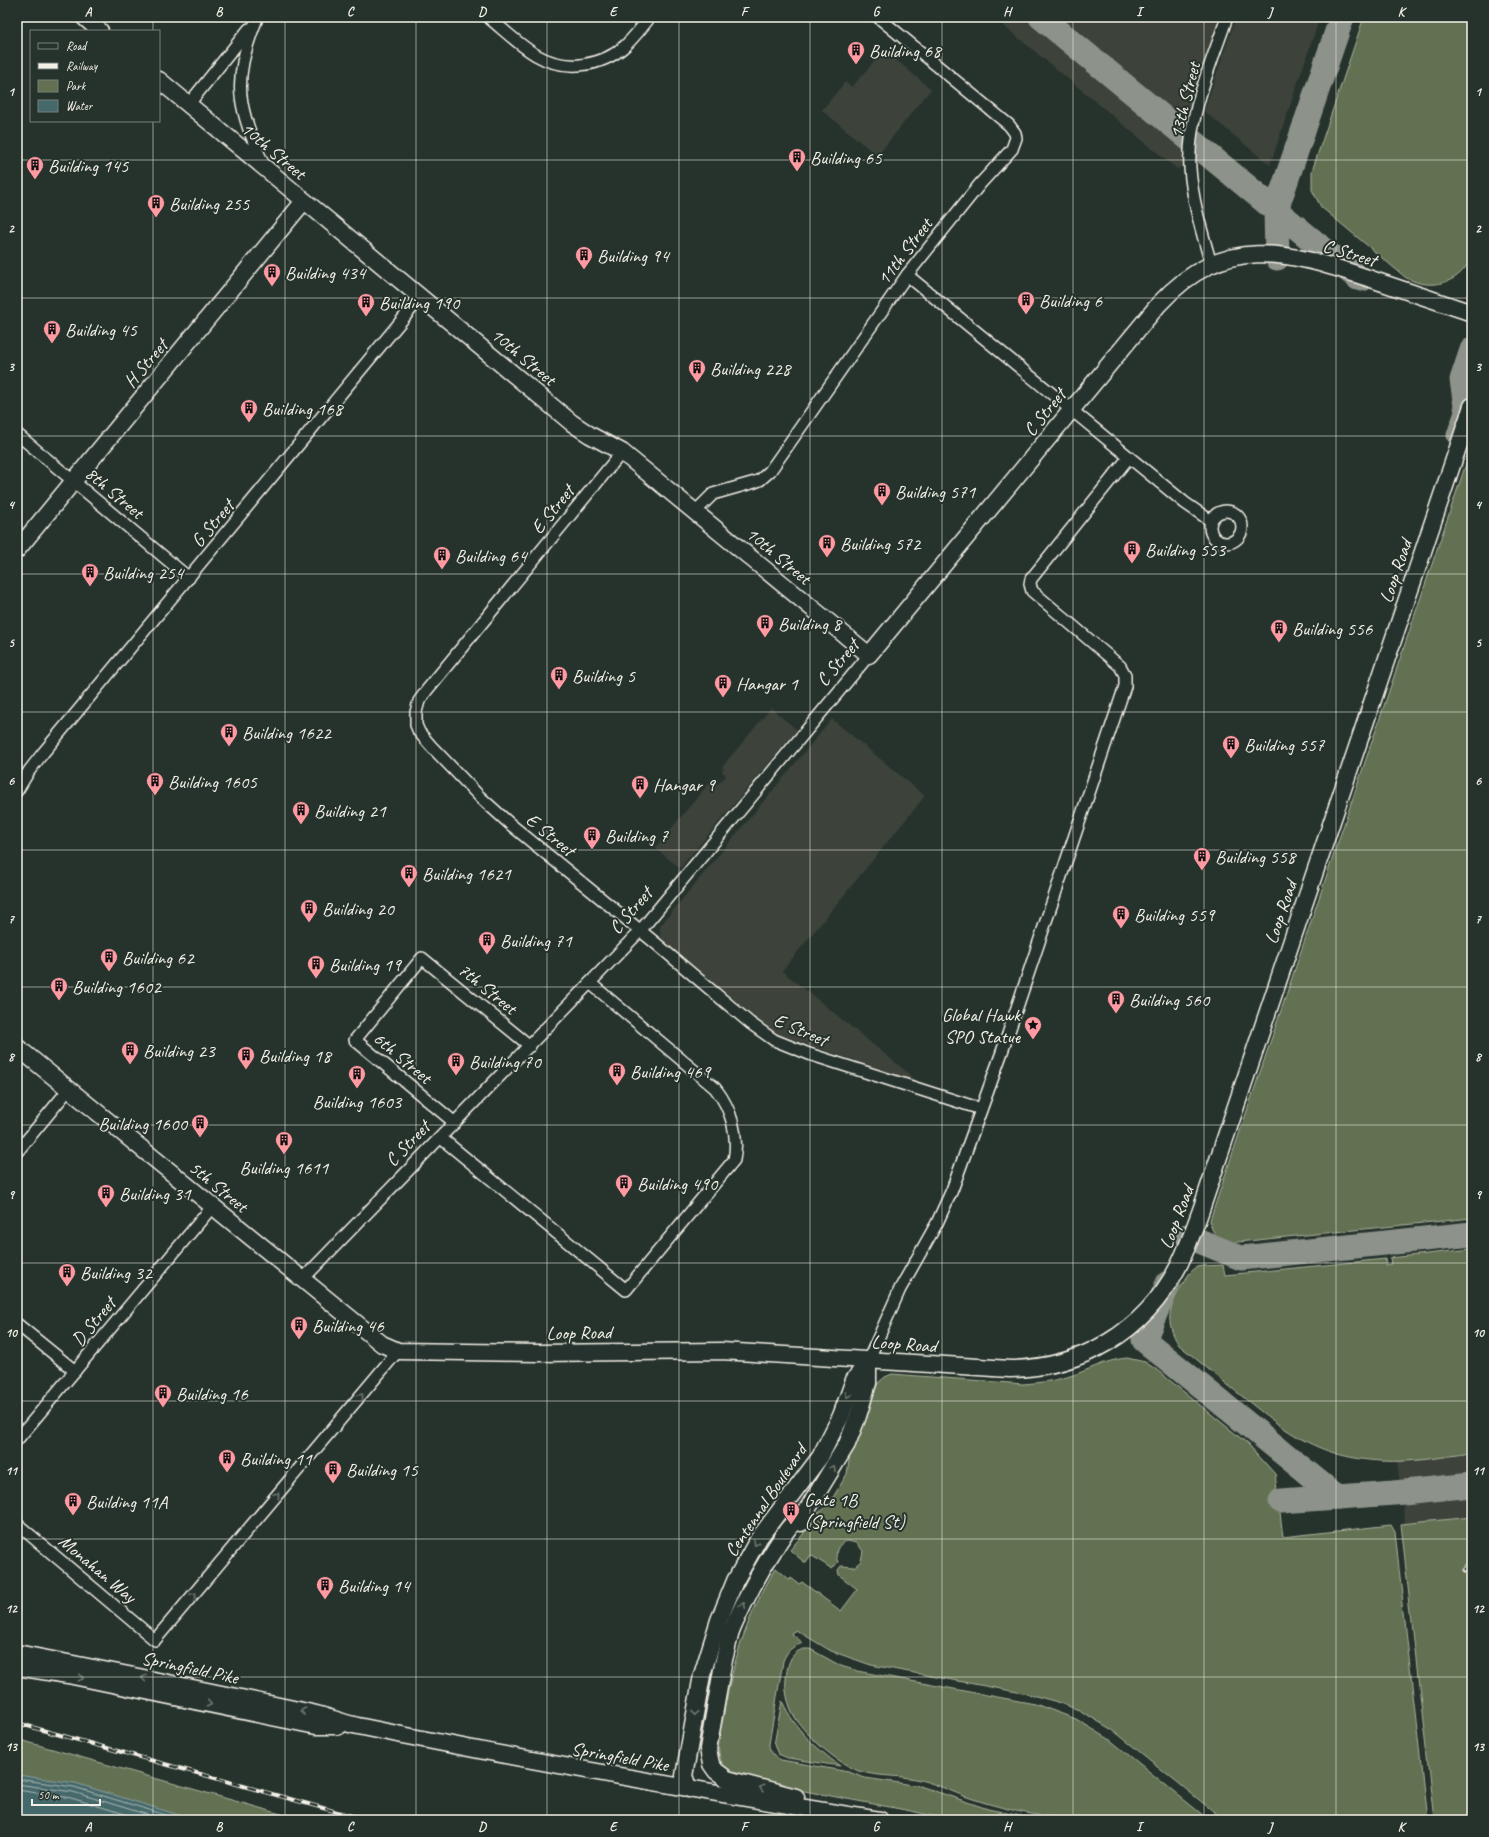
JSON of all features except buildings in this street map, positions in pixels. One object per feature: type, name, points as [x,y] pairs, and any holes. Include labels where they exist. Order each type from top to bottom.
[{"type":"street","points":[[84,17],[99,30]]},
{"type":"street","points":[[488,17],[525,47],[542,58],[564,65],[591,64],[611,56],[627,44],[650,17]]},
{"type":"street","name":"11th Street","points":[[695,512],[713,494],[760,480],[770,470],[907,274],[980,184],[1012,149],[1016,138],[1009,125],[878,17]]},
{"type":"street","name":"13th Street","points":[[1211,264],[1194,198],[1190,155],[1193,128],[1201,94],[1227,17]]},
{"type":"street","points":[[188,105],[258,19]]},
{"type":"street","points":[[258,19],[245,50],[240,80],[240,92],[246,121],[266,170]]},
{"type":"street","name":"10th Street","points":[[160,81],[572,423],[590,435],[622,452],[869,655]]},
{"type":"street","name":"H Street","points":[[17,550],[304,202]]},
{"type":"street","name":"C Street","points":[[303,1279],[640,931],[1071,410],[1169,294],[1192,275],[1211,264],[1237,256],[1277,254],[1299,258],[1352,272],[1472,313]]},
{"type":"street","points":[[907,274],[1190,507],[1211,521]]},
{"type":"street","name":"G Street","points":[[17,791],[29,771],[43,753],[421,297]]},
{"type":"street","name":"Loop Road","points":[[398,1351],[538,1353],[699,1350],[752,1352],[868,1361],[1010,1369],[1045,1367],[1062,1363],[1099,1348],[1126,1330],[1144,1314],[1160,1295],[1174,1273],[1184,1253],[1201,1210],[1472,406]]},
{"type":"street","name":"8th Street","points":[[17,434],[189,578]]},
{"type":"street","name":"E Street","points":[[622,452],[427,690],[417,707],[415,718],[419,732],[480,797],[510,824],[750,1024],[774,1040],[809,1054],[981,1109]]},
{"type":"street","points":[[868,1361],[900,1289],[944,1209],[1002,1052],[1126,681],[1123,671],[1115,661],[1032,591],[1030,584],[1031,578],[1129,457]]},
{"type":"street","name":"7th Street","points":[[422,958],[530,1046]]},
{"type":"street","name":"6th Street","points":[[422,958],[354,1040],[455,1123]]},
{"type":"street","points":[[441,1138],[626,1290],[734,1160],[737,1146],[736,1135],[727,1105],[715,1088],[590,983]]},
{"type":"street","name":"5th Street","points":[[17,1046],[212,1207],[382,1344],[398,1351]]},
{"type":"street","points":[[17,1152],[69,1090]]},
{"type":"street","name":"D Street","points":[[17,1440],[212,1207]]},
{"type":"street","points":[[17,1324],[75,1371]]},
{"type":"street","name":"Monahan Way","points":[[17,1524],[155,1640],[398,1351]]},
{"type":"street","name":"Centennal Boulevard","points":[[689,1789],[694,1776],[714,1680],[731,1631],[753,1583],[775,1549],[786,1543],[802,1523],[805,1513],[847,1444],[858,1416],[868,1383],[868,1361]]},
{"type":"street","name":"Centennal Boulevard","points":[[689,1789],[684,1776],[702,1675],[724,1607],[759,1538],[820,1457],[841,1416],[854,1380],[868,1361]]},
{"type":"street","points":[[731,1631],[723,1664],[708,1749],[711,1764],[716,1771],[727,1779],[880,1820]]},
{"type":"street","name":"Springfield Pike","points":[[17,1653],[182,1685],[319,1715],[354,1726],[507,1756],[689,1789],[880,1820]]},
{"type":"street","name":"Springfield Pike","points":[[17,1667],[316,1726],[354,1726]]},
{"type":"shaded area","points":[[993,17],[1221,17],[1187,124],[1184,166],[1177,169]]},
{"type":"shaded area","points":[[1236,17],[1320,17],[1270,165],[1204,111]]},
{"type":"shaded area","points":[[884,50],[931,89],[882,150],[875,154],[822,110],[845,82],[852,87]]},
{"type":"shaded area","points":[[771,708],[797,730],[680,868],[655,848],[710,782],[712,783],[714,781],[718,784],[726,776],[722,771],[724,769],[722,767]]},
{"type":"shaded area","points":[[832,719],[925,796],[782,971],[907,1072],[915,1081],[776,1034],[748,1014],[660,939],[660,926]]},
{"type":"shaded area","points":[[1472,1454],[1472,1517],[1405,1524],[1397,1461]]},
{"type":"green space","points":[[1364,17],[1472,17],[1472,250],[1467,265],[1454,278],[1447,282],[1438,284],[1421,283],[1405,277],[1321,207],[1312,190],[1312,171]]},
{"type":"green space","points":[[1472,446],[1472,1218],[1228,1243],[1215,1234],[1210,1220]]},
{"type":"green space","points":[[1472,1249],[1472,1453],[1404,1461],[1381,1461],[1340,1455],[1323,1449],[1290,1432],[1259,1410],[1179,1345],[1171,1329],[1170,1315],[1174,1301],[1188,1275],[1198,1267],[1223,1265],[1225,1275],[1385,1259],[1386,1265],[1391,1264],[1390,1258]]},
{"type":"green space","points":[[1127,1358],[1145,1362],[1157,1370],[1248,1444],[1275,1474],[1283,1537],[1391,1525],[1395,1532],[1427,1820],[1224,1820],[1114,1731],[1079,1710],[1028,1694],[871,1665],[831,1651],[796,1630],[791,1633],[803,1643],[790,1649],[783,1661],[769,1744],[772,1754],[781,1760],[849,1772],[865,1778],[920,1786],[988,1809],[1040,1820],[950,1820],[732,1775],[720,1767],[723,1764],[719,1754],[720,1736],[736,1660],[756,1604],[776,1568],[790,1580],[791,1578],[799,1584],[802,1582],[841,1611],[857,1590],[839,1575],[838,1570],[841,1566],[854,1567],[861,1561],[863,1551],[857,1543],[847,1541],[841,1544],[836,1552],[838,1562],[832,1569],[811,1555],[806,1562],[804,1562],[790,1550],[804,1533],[802,1531],[812,1517],[829,1504],[847,1474],[850,1454],[878,1383],[885,1377],[892,1374],[1023,1384],[1034,1383],[1051,1381],[1075,1375],[1103,1363]]},
{"type":"green space","points":[[1472,1517],[1472,1558],[1461,1570],[1464,1573],[1472,1565],[1472,1820],[1434,1820],[1401,1524]]},
{"type":"green space","points":[[804,1649],[810,1649],[841,1666],[857,1671],[1035,1704],[1076,1719],[1109,1739],[1209,1820],[1112,1821],[1040,1815],[1016,1811],[983,1802],[921,1780],[866,1773],[851,1768],[834,1757],[817,1743],[803,1729],[792,1713],[786,1690],[787,1669],[792,1656]]},
{"type":"green space","points":[[782,1701],[793,1721],[806,1737],[840,1766],[788,1758],[778,1754],[774,1745]]},
{"type":"green space","points":[[17,1739],[302,1820],[17,1820]]},
{"type":"water","points":[[17,1775],[75,1783],[195,1820],[17,1820]]},
{"type":"taxiway","points":[[1041,17],[1358,278],[1362,279]]},
{"type":"taxiway","points":[[1277,258],[1276,210],[1342,17]]},
{"type":"taxiway","points":[[1459,435],[1467,413],[1462,380],[1472,350]]},
{"type":"taxiway","points":[[1187,1236],[1241,1258],[1472,1234]]},
{"type":"taxiway","points":[[1168,1283],[1144,1340],[1337,1497]]},
{"type":"taxiway","points":[[1281,1501],[1394,1493],[1472,1485]]},
{"type":"railway","points":[[1464,1570],[1472,1561]]},
{"type":"railway","points":[[17,1723],[366,1820]]},
{"type":"place","name":"Building 68","points":[[856,65]]},
{"type":"place","name":"Building 65","points":[[797,172]]},
{"type":"place","name":"Building 145","points":[[35,180]]},
{"type":"place","name":"Building 255","points":[[156,218]]},
{"type":"place","name":"Building 94","points":[[584,270]]},
{"type":"place","name":"Building 434","points":[[272,287]]},
{"type":"place","name":"Building 6","points":[[1026,315]]},
{"type":"place","name":"Building 190","points":[[366,317]]},
{"type":"place","name":"Building 45","points":[[52,344]]},
{"type":"place","name":"Building 228","points":[[697,383]]},
{"type":"place","name":"Building 168","points":[[249,423]]},
{"type":"place","name":"Building 571","points":[[882,506]]},
{"type":"place","name":"Building 572","points":[[827,558]]},
{"type":"place","name":"Building 553","points":[[1132,564]]},
{"type":"place","name":"Building 64","points":[[442,570]]},
{"type":"place","name":"Building 254","points":[[90,587]]},
{"type":"place","name":"Building 8","points":[[765,638]]},
{"type":"place","name":"Building 556","points":[[1279,643]]},
{"type":"place","name":"Building 5","points":[[559,690]]},
{"type":"place","name":"Hangar 1","points":[[723,698]]},
{"type":"place","name":"Building 1622","points":[[229,747]]},
{"type":"place","name":"Building 557","points":[[1231,759]]},
{"type":"place","name":"Building 1605","points":[[155,796]]},
{"type":"place","name":"Hangar 9","points":[[640,799]]},
{"type":"place","name":"Building 21","points":[[301,825]]},
{"type":"place","name":"Building 7","points":[[592,850]]},
{"type":"place","name":"Building 558","points":[[1202,871]]},
{"type":"place","name":"Building 1621","points":[[409,888]]},
{"type":"place","name":"Building 20","points":[[309,923]]},
{"type":"place","name":"Building 559","points":[[1121,929]]},
{"type":"place","name":"Building 71","points":[[487,955]]},
{"type":"place","name":"Building 62","points":[[109,972]]},
{"type":"place","name":"Building 19","points":[[316,979]]},
{"type":"place","name":"Building 1602","points":[[59,1001]]},
{"type":"place","name":"Building 560","points":[[1116,1014]]},
{"type":"place","name":"Global Hawk SPO Statue","points":[[1033,1040]]},
{"type":"place","name":"Building 23","points":[[130,1065]]},
{"type":"place","name":"Building 18","points":[[246,1070]]},
{"type":"place","name":"Building 70","points":[[456,1076]]},
{"type":"place","name":"Building 469","points":[[617,1086]]},
{"type":"place","name":"Building 1603","points":[[357,1089]]},
{"type":"place","name":"Building 1600","points":[[200,1138]]},
{"type":"place","name":"Building 1611","points":[[284,1155]]},
{"type":"place","name":"Building 490","points":[[624,1198]]},
{"type":"place","name":"Building 31","points":[[106,1208]]},
{"type":"place","name":"Building 32","points":[[67,1287]]},
{"type":"place","name":"Building 46","points":[[299,1340]]},
{"type":"place","name":"Building 16","points":[[163,1408]]},
{"type":"place","name":"Building 11","points":[[227,1473]]},
{"type":"place","name":"Building 15","points":[[333,1484]]},
{"type":"place","name":"Building 11A","points":[[73,1516]]},
{"type":"place","name":"Gate 1B (Springfield St)","points":[[791,1525]]},
{"type":"place","name":"Building 14","points":[[325,1600]]}]
